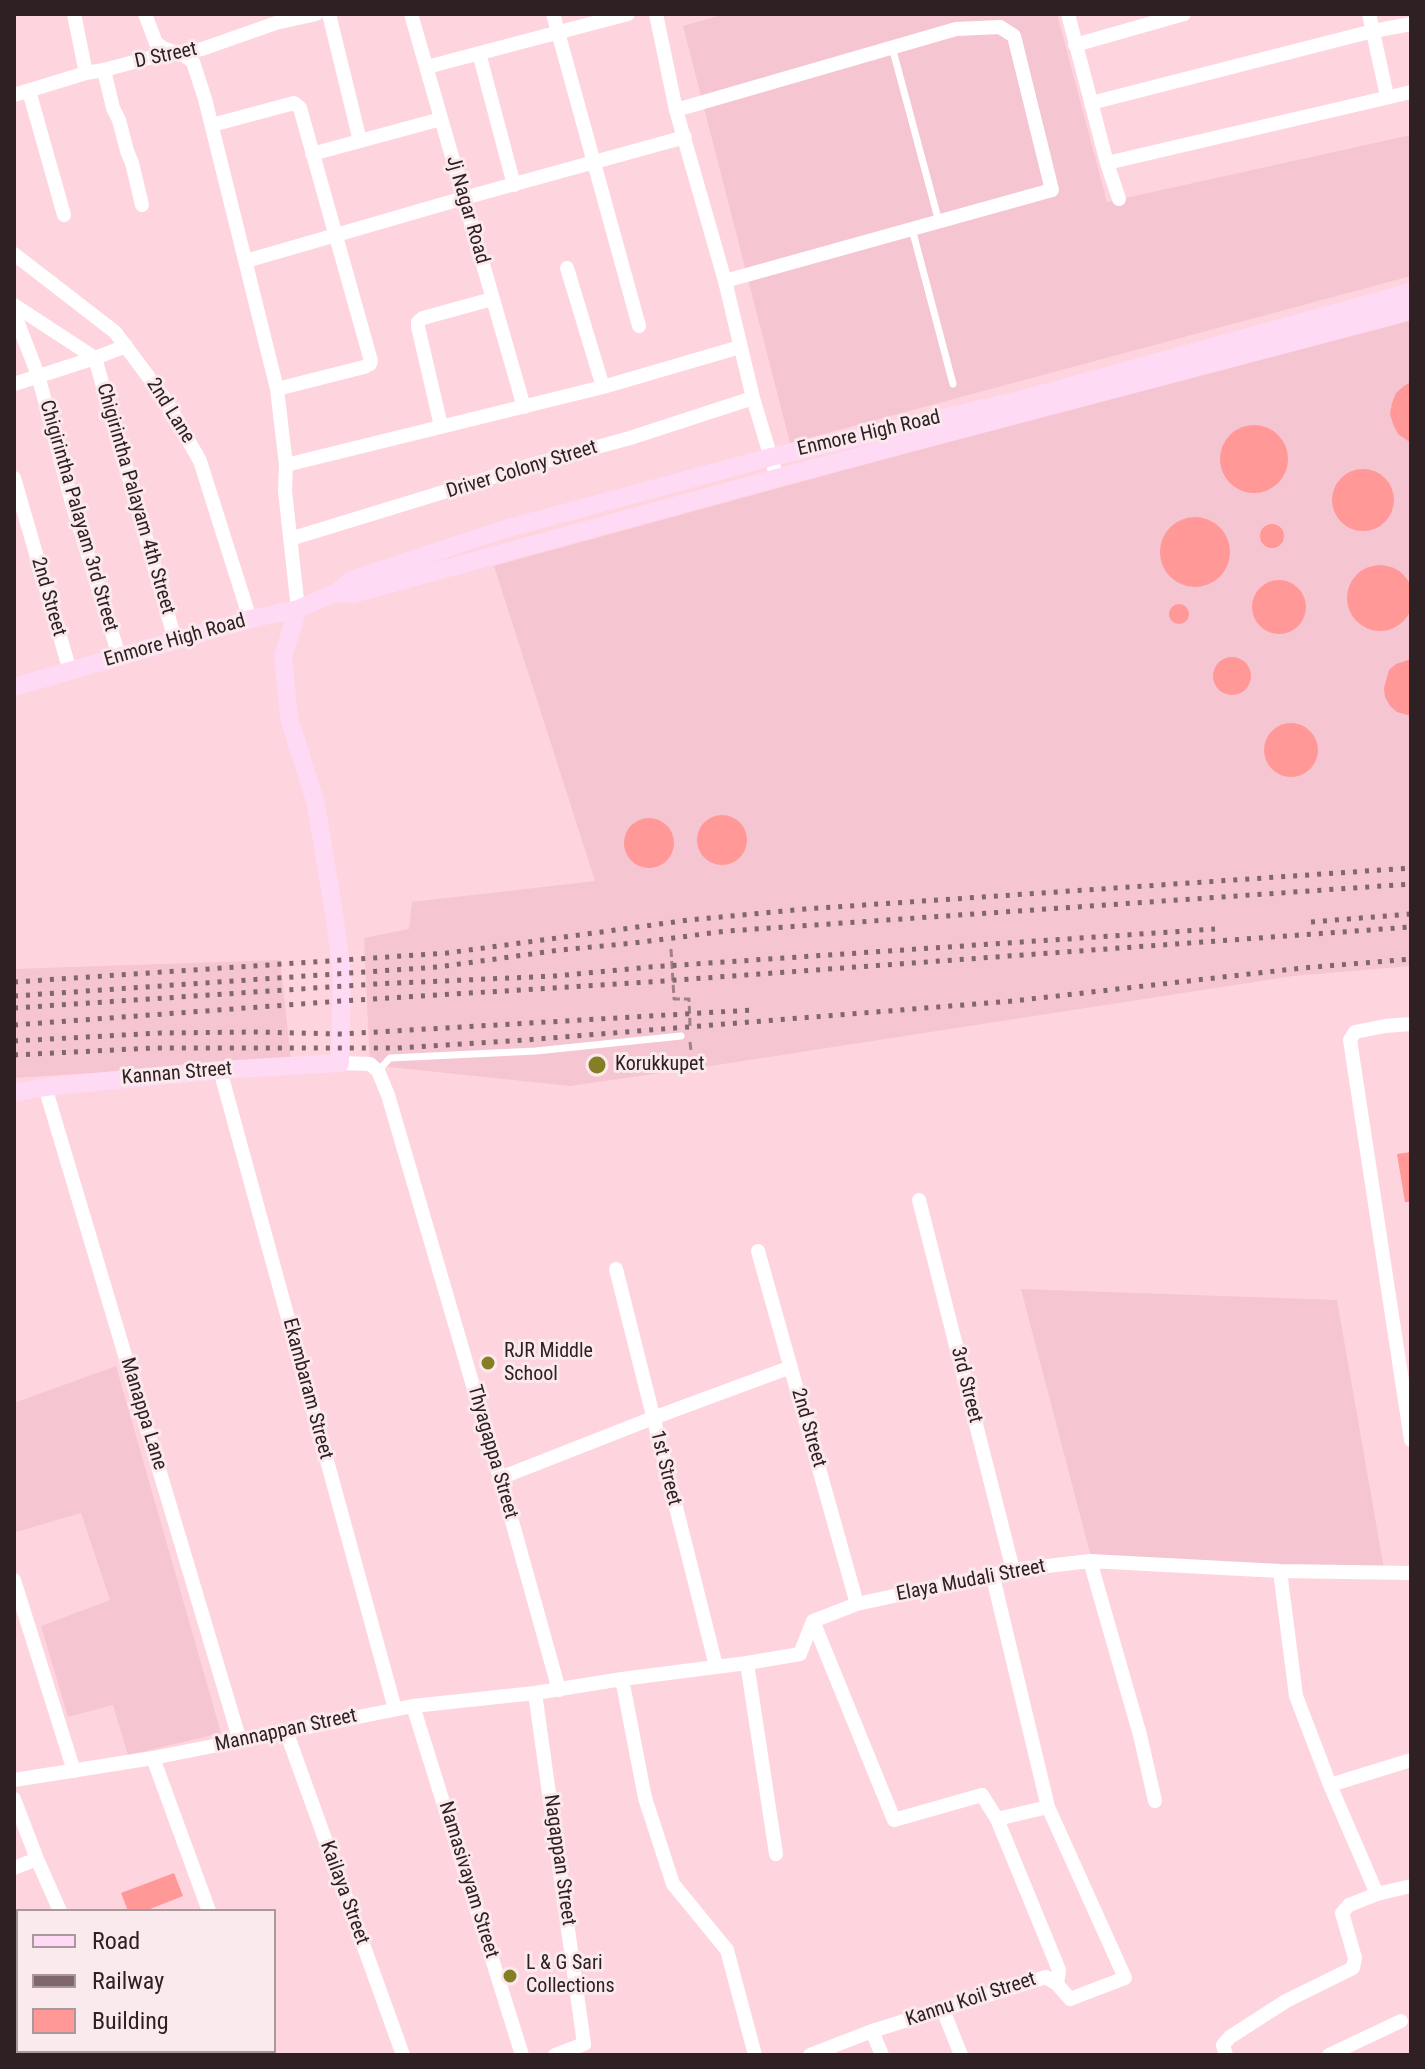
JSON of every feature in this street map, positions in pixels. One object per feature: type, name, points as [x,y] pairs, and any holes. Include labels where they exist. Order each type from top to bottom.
[{"type":"main road","name":"Enmore High Road","points":[[14,687],[250,619],[298,609],[335,593],[353,579],[505,529],[771,457],[1020,400],[1411,292]]},
{"type":"main road","name":"Enmore High Road","points":[[335,593],[353,594],[777,478],[1411,311]]},
{"type":"main road","points":[[298,609],[283,656],[289,718],[316,804],[335,920],[342,975],[340,1063]]},
{"type":"main road","name":"Kannan Street","points":[[14,1093],[45,1087],[220,1070],[340,1063]]},
{"type":"street","points":[[74,14],[86,73]]},
{"type":"street","points":[[145,14],[156,43],[193,62],[212,125],[277,389],[298,609]]},
{"type":"street","name":"D Street","points":[[21,93],[171,52],[202,49],[275,18],[316,14]]},
{"type":"street","points":[[329,14],[360,141]]},
{"type":"street","name":"Jj Nagar Road","points":[[411,14],[524,407]]},
{"type":"street","points":[[553,14],[639,326]]},
{"type":"street","points":[[427,67],[557,33],[595,18],[628,14]]},
{"type":"street","points":[[656,14],[676,110],[777,478]]},
{"type":"street","points":[[1068,14],[1119,199]]},
{"type":"street","points":[[1075,45],[1184,14]]},
{"type":"street","points":[[1369,14],[1387,96]]},
{"type":"street","points":[[1091,103],[1411,24]]},
{"type":"street","points":[[676,110],[956,29],[1000,27],[1014,36],[1052,190],[725,281]]},
{"type":"street","points":[[479,53],[514,185]]},
{"type":"street","points":[[104,70],[142,205]]},
{"type":"street","points":[[1107,163],[1411,92]]},
{"type":"street","points":[[21,93],[64,215]]},
{"type":"street","points":[[212,125],[289,104],[297,104],[300,108],[371,363],[277,389]]},
{"type":"street","points":[[312,154],[441,119]]},
{"type":"street","points":[[246,261],[685,137]]},
{"type":"street","name":"2nd Lane","points":[[14,254],[115,332],[165,399],[200,461],[250,619]]},
{"type":"street","points":[[567,268],[603,387]]},
{"type":"street","points":[[441,426],[418,322],[492,299]]},
{"type":"street","points":[[14,305],[95,358]]},
{"type":"street","name":"Chigirintha Palayam 3rd Street","points":[[14,313],[38,375],[72,503],[119,656]]},
{"type":"street","points":[[14,384],[126,346]]},
{"type":"street","points":[[286,465],[603,387],[740,347]]},
{"type":"street","name":"Chigirintha Palayam 4th Street","points":[[95,358],[175,640]]},
{"type":"street","name":"Driver Colony Street","points":[[290,539],[630,438],[753,398]]},
{"type":"street","name":"2nd Street","points":[[14,478],[70,671]]},
{"type":"street","points":[[1411,1024],[1355,1032],[1350,1040],[1411,1440]]},
{"type":"street","points":[[340,1063],[370,1064],[378,1071]]},
{"type":"street","name":"Ekambaram Street","points":[[220,1070],[395,1709]]},
{"type":"street","name":"Thyagappa Street","points":[[378,1071],[393,1111],[559,1690]]},
{"type":"street","name":"Manappa Lane","points":[[45,1087],[240,1741]]},
{"type":"street","name":"3rd Street","points":[[919,1200],[1013,1570]]},
{"type":"street","name":"2nd Street","points":[[758,1251],[857,1604]]},
{"type":"street","name":"1st Street","points":[[616,1269],[716,1666]]},
{"type":"street","points":[[500,1478],[791,1367]]},
{"type":"street","points":[[1090,1561],[1140,1735],[1155,1801]]},
{"type":"street","name":"Elaya Mudali Street","points":[[813,1621],[857,1604],[992,1573],[1090,1561],[1280,1571],[1411,1573]]},
{"type":"street","points":[[1280,1571],[1296,1696],[1377,1894]]},
{"type":"street","points":[[992,1573],[1048,1807],[997,1819]]},
{"type":"street","points":[[14,1580],[74,1771]]},
{"type":"street","points":[[559,1690],[800,1654],[813,1621]]},
{"type":"street","points":[[813,1621],[894,1820],[982,1795],[997,1819],[1059,1970],[1057,1984]]},
{"type":"street","points":[[747,1663],[776,1854]]},
{"type":"street","points":[[622,1679],[645,1798],[673,1884],[727,1950],[755,2055]]},
{"type":"street","name":"Mannappan Street","points":[[14,1780],[153,1758],[413,1706],[559,1690]]},
{"type":"street","name":"Nagappan Street","points":[[535,1693],[584,2044],[555,2055]]},
{"type":"street","name":"Namasivayam Street","points":[[413,1706],[522,2055]]},
{"type":"street","name":"Kailaya Street","points":[[286,1731],[403,2055]]},
{"type":"street","points":[[153,1758],[208,1909]]},
{"type":"street","points":[[1330,1785],[1411,1760]]},
{"type":"street","points":[[14,1799],[59,1909]]},
{"type":"street","name":"Kannu Koil Street","points":[[810,2055],[872,2031],[1046,1977],[1070,1999],[1125,1978],[1048,1807]]},
{"type":"street","points":[[14,1868],[37,1859]]},
{"type":"street","points":[[1226,2055],[1223,2045],[1230,2037],[1286,2001],[1353,1968],[1355,1958],[1342,1913],[1349,1905],[1411,1886]]},
{"type":"street","points":[[943,2010],[961,2055]]},
{"type":"street","points":[[1329,2055],[1401,2021]]},
{"type":"street","points":[[872,2031],[882,2055]]},
{"type":"lane","points":[[892,47],[939,222]]},
{"type":"lane","points":[[912,229],[953,384]]},
{"type":"lane","points":[[378,1071],[390,1058],[536,1051],[681,1036]]},
{"type":"path","points":[[671,949],[674,999],[689,999],[691,1051]]},
{"type":"shaded area","points":[[725,14],[1057,14],[1107,202],[1411,135],[1411,276],[790,443],[683,26]]},
{"type":"shaded area","points":[[1411,315],[1411,966],[1293,976],[570,1086],[370,1065],[364,938],[409,929],[412,902],[595,881],[494,566]]},
{"type":"shaded area","points":[[280,960],[291,1060],[14,1078],[14,969]]},
{"type":"shaded area","points":[[1021,1289],[1337,1300],[1384,1569],[1091,1557]]},
{"type":"shaded area","points":[[116,1366],[221,1733],[128,1755],[113,1705],[68,1717],[41,1626],[110,1600],[81,1513],[16,1532],[14,1526],[14,1403]]},
{"type":"building","points":[[1411,382],[1411,443],[1398,434],[1390,414],[1396,393]]},
{"type":"building","points":[[1261,425],[1282,440],[1288,459],[1286,472],[1278,483],[1261,493],[1247,493],[1230,483],[1222,472],[1220,452],[1230,435],[1241,427]]},
{"type":"building","points":[[1363,469],[1375,471],[1385,478],[1392,488],[1392,512],[1385,522],[1375,529],[1363,531],[1351,529],[1341,522],[1334,512],[1332,500],[1334,488],[1341,478],[1351,471]]},
{"type":"building","points":[[1195,517],[1220,527],[1230,552],[1220,577],[1195,587],[1170,577],[1160,552],[1170,527]]},
{"type":"building","points":[[1272,524],[1280,528],[1284,536],[1280,544],[1272,548],[1264,544],[1260,536],[1264,528]]},
{"type":"building","points":[[1373,565],[1387,565],[1399,570],[1408,579],[1413,598],[1411,611],[1404,622],[1387,631],[1373,631],[1361,626],[1352,617],[1347,605],[1347,591],[1352,579],[1361,570]]},
{"type":"building","points":[[1279,580],[1298,588],[1306,607],[1298,626],[1279,634],[1260,626],[1252,607],[1260,588]]},
{"type":"building","points":[[1175,604],[1183,604],[1189,614],[1183,624],[1175,624],[1169,618],[1169,610]]},
{"type":"building","points":[[1232,657],[1245,663],[1251,676],[1245,689],[1232,695],[1219,689],[1213,676],[1219,663]]},
{"type":"building","points":[[1411,659],[1411,716],[1397,712],[1390,706],[1384,688],[1389,670]]},
{"type":"building","points":[[1291,723],[1310,731],[1318,750],[1310,769],[1291,777],[1272,769],[1264,750],[1272,731]]},
{"type":"building","points":[[722,815],[740,822],[747,840],[740,858],[722,865],[704,858],[697,840],[704,822]]},
{"type":"building","points":[[649,818],[667,825],[674,843],[667,861],[649,868],[631,861],[624,843],[631,825]]},
{"type":"building","points":[[1411,1152],[1411,1202],[1405,1202],[1397,1154]]},
{"type":"building","points":[[174,1873],[183,1896],[150,1909],[127,1909],[121,1893]]},
{"type":"railway","points":[[14,982],[447,953],[689,920],[805,909],[1411,868]]},
{"type":"railway","points":[[14,996],[438,967],[727,931],[1411,884]]},
{"type":"railway","points":[[1311,922],[1411,914]]},
{"type":"railway","points":[[14,1025],[1411,927]]},
{"type":"railway","points":[[14,1008],[375,984],[555,976],[1215,929]]},
{"type":"railway","points":[[14,1055],[153,1048],[397,1048],[525,1040],[1013,1001],[1302,968],[1411,959]]},
{"type":"railway","points":[[14,1041],[160,1033],[342,1034],[753,1010]]},
{"type":"place","name":"Korukkupet","points":[[597,1065]]},
{"type":"place","name":"RJR Middle School","points":[[488,1363]]},
{"type":"place","name":"L & G Sari Collections","points":[[510,1976]]}]
